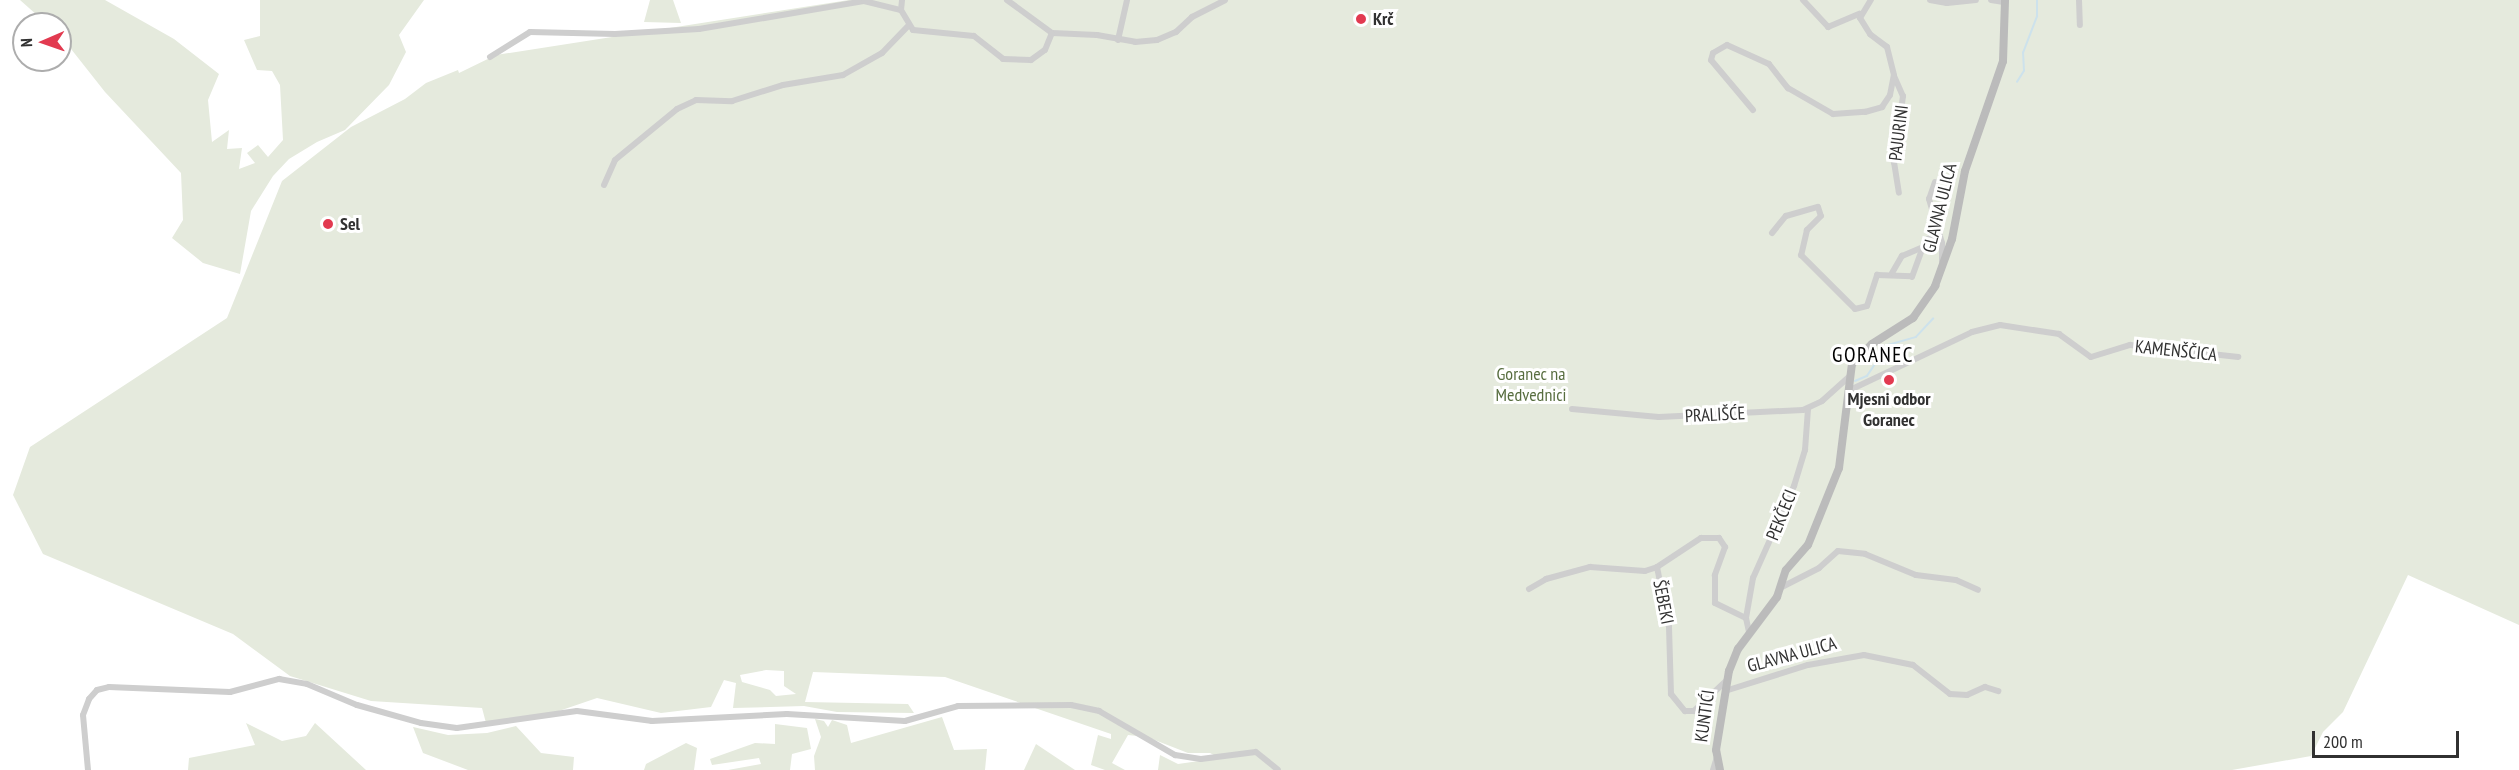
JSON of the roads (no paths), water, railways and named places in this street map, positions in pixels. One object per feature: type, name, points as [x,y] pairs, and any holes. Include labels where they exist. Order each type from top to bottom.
[{"type":"main road","name":"GLAVNA ULICA","points":[[1727,680],[1737,649],[1780,588],[1786,570],[1808,545],[1839,468],[1849,381],[1860,354],[1913,318],[1935,286],[1952,239],[1965,171],[2002,61],[2004,1]]},
{"type":"main road","name":"KUNTIĆI","points":[[1720,770],[1717,757],[1727,680]]},
{"type":"street","points":[[902,0],[901,10],[908,26]]},
{"type":"street","points":[[1007,0],[1053,33],[1118,40],[1157,40],[1225,0]]},
{"type":"street","points":[[1118,40],[1127,0]]},
{"type":"street","points":[[1803,0],[1828,27],[1859,14],[1871,0]]},
{"type":"street","points":[[1930,0],[1947,3],[1976,0]]},
{"type":"street","points":[[1991,0],[2004,1]]},
{"type":"street","points":[[2079,0],[2080,25]]},
{"type":"street","points":[[490,57],[530,32],[615,34],[699,29],[864,1],[901,10]]},
{"type":"street","name":"PAJURINI","points":[[1859,14],[1870,34],[1887,47],[1894,75],[1903,96],[1894,162],[1899,193]]},
{"type":"street","points":[[908,26],[932,33],[963,33],[1003,59],[1025,62],[1045,50],[1053,33]]},
{"type":"street","points":[[604,185],[615,160],[677,109],[696,100],[732,101],[783,85],[843,75],[882,53],[908,26]]},
{"type":"street","name":"PAJURINI","points":[[1754,110],[1711,60],[1713,53],[1726,45],[1766,62],[1788,88],[1833,114],[1865,112],[1882,106],[1890,95],[1894,75]]},
{"type":"street","points":[[1935,182],[1929,199],[1940,236],[1942,267]]},
{"type":"street","points":[[1772,233],[1786,216],[1818,207],[1821,216],[1806,230],[1801,255],[1855,309],[1867,306],[1877,275],[1892,273],[1912,277],[1928,239],[1940,236]]},
{"type":"street","points":[[1892,273],[1902,256],[1923,248]]},
{"type":"street","name":"KAMENŠČICA","points":[[1849,381],[1972,332],[2000,325],[2059,334],[2091,357],[2130,345],[2238,357]]},
{"type":"street","points":[[1808,409],[1849,381]]},
{"type":"street","name":"PRALIŠĆE","points":[[1572,409],[1592,408],[1627,416],[1697,417],[1808,409]]},
{"type":"street","name":"PEKČECI","points":[[1749,632],[1746,618],[1756,571],[1779,528],[1794,486],[1805,450],[1808,409]]},
{"type":"street","points":[[1657,567],[1701,538],[1719,538],[1725,547],[1715,575],[1715,603],[1746,618]]},
{"type":"street","name":"GLAVNA ULICA","points":[[1780,588],[1819,568],[1838,550],[1865,554],[1916,575],[1956,580],[1978,590]]},
{"type":"street","name":"ŠEBEKI","points":[[1529,589],[1546,579],[1590,567],[1645,571],[1657,567],[1669,627],[1671,694],[1685,711],[1694,711],[1727,680]]},
{"type":"street","name":"GLAVNA ULICA","points":[[1725,691],[1808,665],[1864,655],[1913,665],[1950,694],[1967,695],[1985,687],[1998,691]]},
{"type":"street","points":[[88,770],[83,715],[89,699],[97,690],[110,687],[230,692],[279,679],[307,684],[357,705],[421,723],[457,728],[577,711],[652,721],[787,714],[905,721],[958,706],[1071,705],[1099,711],[1175,755],[1201,759],[1256,752],[1278,770]]},
{"type":"street","name":"KUNTIĆI","points":[[1713,770],[1717,757]]},
{"type":"waterway","points":[[2017,82],[2024,71],[2023,53],[2037,17],[2037,0]]},
{"type":"waterway","points":[[1855,381],[1867,376],[1888,345],[1916,337],[1933,319]]},
{"type":"place","name":"Krč","points":[[1361,19]]},
{"type":"place","name":"Sel","points":[[328,224]]},
{"type":"place","name":"Mjesni odbor Goranec","points":[[1889,380]]},
{"type":"district","name":"GORANEC","points":[[1873,355]]},
{"type":"park label","name":"Goranec na Medvednici","points":[[1531,385]]}]
